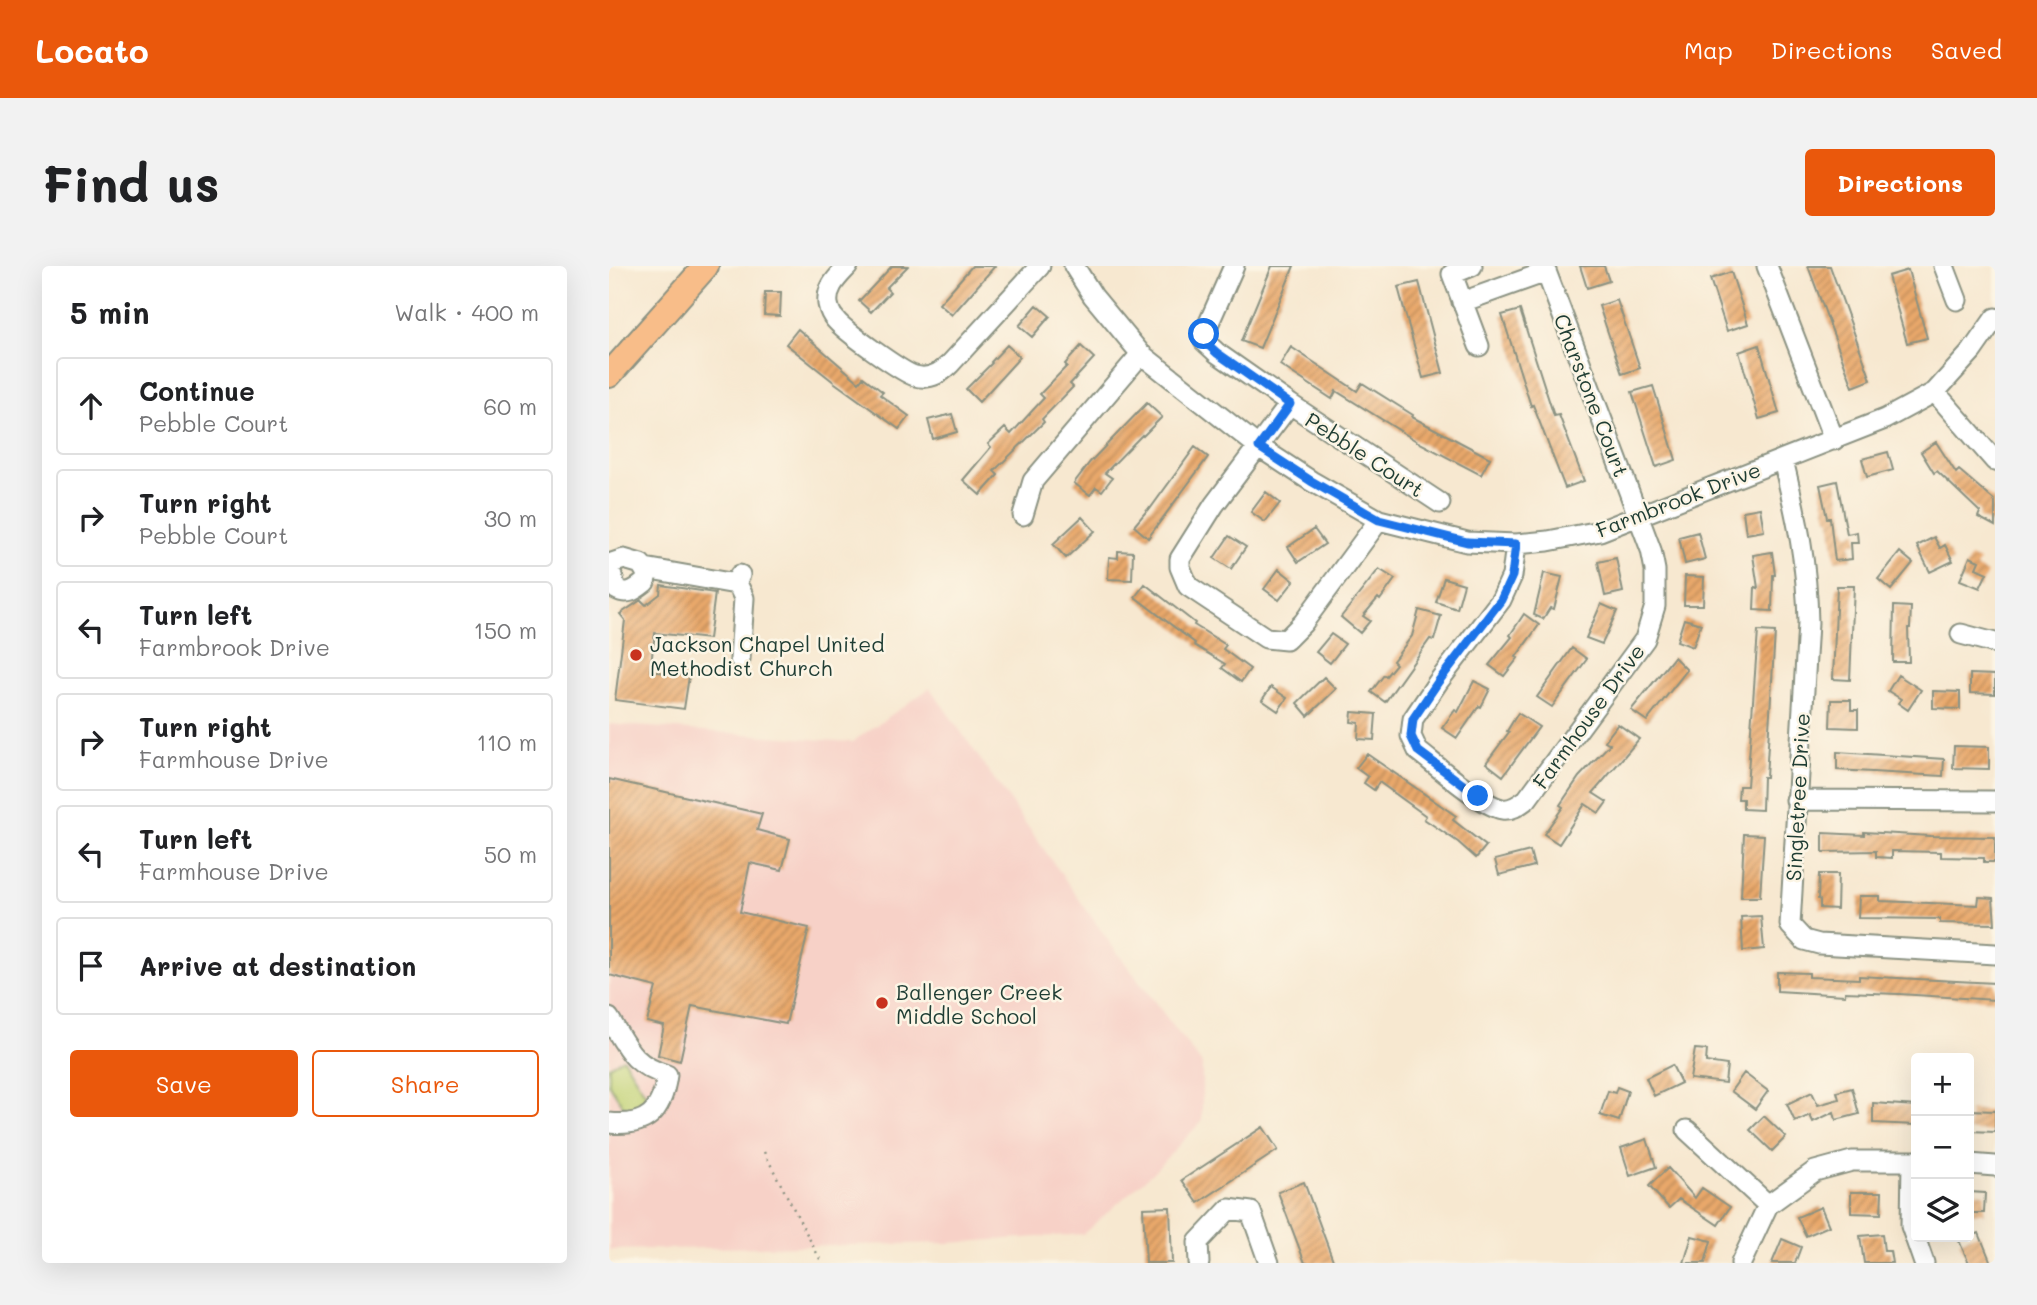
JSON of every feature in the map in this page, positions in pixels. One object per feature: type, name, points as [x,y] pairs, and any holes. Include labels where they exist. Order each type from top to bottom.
[{"type":"main road","points":[[609,374],[706,266]]},
{"type":"street","points":[[848,266],[829,292],[828,302],[836,320],[905,372],[924,378],[934,376],[950,364],[1039,266]]},
{"type":"street","name":"Farmbrook Drive","points":[[1074,266],[1093,296],[1141,354],[1259,447],[1379,520],[1467,542],[1516,544],[1600,531],[1885,419],[1935,392],[1972,351],[1995,318]]},
{"type":"street","name":"Pebble Court","points":[[1234,266],[1204,334],[1204,341],[1290,404],[1440,503]]},
{"type":"street","points":[[1472,266],[1452,274],[1479,346]]},
{"type":"street","points":[[1767,266],[1834,440]]},
{"type":"street","points":[[1944,266],[1957,300]]},
{"type":"street","name":"Charstone Court","points":[[1462,302],[1545,269],[1638,517]]},
{"type":"street","points":[[1023,515],[1033,481],[1141,354]]},
{"type":"street","points":[[1935,392],[1995,461]]},
{"type":"street","name":"Pebble Court","points":[[1290,404],[1214,505],[1181,559],[1180,567],[1188,586],[1266,638],[1286,640],[1304,623],[1379,520]]},
{"type":"street","name":"Singletree Drive","points":[[1783,460],[1803,546],[1808,623],[1790,925],[1804,940],[1819,944],[1995,954]]},
{"type":"street","name":"Farmhouse Drive","points":[[1516,544],[1512,576],[1501,600],[1438,682],[1413,719],[1411,728],[1413,744],[1418,751],[1478,796],[1502,810],[1511,809],[1527,799],[1645,639],[1655,607],[1655,570],[1651,550],[1638,517]]},
{"type":"street","points":[[658,566],[647,574],[645,582],[629,593],[616,589],[615,566],[658,566],[730,583],[738,578],[744,598],[740,659]]},
{"type":"street","points":[[1961,634],[1995,643]]},
{"type":"street","points":[[1797,800],[1995,801]]},
{"type":"street","points":[[609,1018],[633,1057],[645,1067],[667,1074],[665,1088],[653,1113],[640,1122],[628,1125],[609,1123]]},
{"type":"street","points":[[1687,1130],[1768,1205]]},
{"type":"street","points":[[1741,1263],[1768,1205],[1815,1171],[1852,1161],[1911,1161]]},
{"type":"street","points":[[1974,1164],[1995,1166]]},
{"type":"street","points":[[1913,1179],[1912,1226],[1924,1263]]},
{"type":"street","points":[[1199,1263],[1198,1242],[1229,1209],[1251,1212],[1269,1263]]},
{"type":"path","points":[[764,1152],[823,1263]]},
{"type":"shaded area","name":"Ballenger Creek Middle School","points":[[930,688],[1110,943],[1202,1064],[1202,1121],[1152,1173],[1083,1234],[949,1243],[609,1250],[609,724],[852,742]]},
{"type":"green space","points":[[623,1058],[650,1101],[628,1114],[609,1084],[609,1066]]},
{"type":"building","points":[[892,266],[908,266],[886,288],[890,292],[871,312],[859,301]]},
{"type":"building","points":[[972,266],[995,266],[952,315],[939,304]]},
{"type":"building","points":[[1272,266],[1294,266],[1260,348],[1241,341]]},
{"type":"building","points":[[1580,266],[1604,266],[1609,281],[1587,288]]},
{"type":"building","points":[[1808,266],[1830,266],[1871,380],[1853,387]]},
{"type":"building","points":[[1908,270],[1927,338],[1907,343],[1888,276]]},
{"type":"building","points":[[1731,272],[1748,324],[1727,331],[1710,279]]},
{"type":"building","points":[[1419,282],[1443,373],[1423,378],[1398,287]]},
{"type":"building","points":[[765,292],[781,292],[780,316],[764,315]]},
{"type":"building","points":[[1617,300],[1640,368],[1622,374],[1599,306]]},
{"type":"building","points":[[1037,305],[1050,316],[1032,337],[1019,326]]},
{"type":"building","points":[[1520,310],[1554,416],[1559,415],[1584,481],[1565,488],[1533,405],[1531,406],[1502,315]]},
{"type":"building","points":[[798,329],[859,382],[863,377],[883,392],[880,395],[909,416],[899,429],[786,344]]},
{"type":"building","points":[[1007,345],[1020,357],[979,402],[966,389]]},
{"type":"building","points":[[1759,345],[1779,413],[1759,419],[1739,352]]},
{"type":"building","points":[[1081,346],[1094,358],[1070,384],[1073,387],[1042,419],[1044,422],[994,471],[998,475],[980,495],[963,480],[991,447],[988,444],[1005,428],[1011,434],[1044,398],[1040,394],[1067,366],[1065,364]]},
{"type":"building","points":[[1291,347],[1357,391],[1362,383],[1413,415],[1412,417],[1490,458],[1481,475],[1418,442],[1336,391],[1332,399],[1280,365]]},
{"type":"building","points":[[1653,386],[1676,460],[1656,467],[1632,392]]},
{"type":"building","points":[[1147,403],[1162,417],[1105,473],[1112,478],[1102,491],[1096,487],[1090,495],[1074,483],[1090,462]]},
{"type":"building","points":[[952,414],[957,432],[933,439],[928,420]]},
{"type":"building","points":[[1936,442],[1956,473],[1959,470],[1995,501],[1995,526],[1978,517],[1980,512],[1937,471],[1934,473],[1921,452]]},
{"type":"building","points":[[1195,447],[1208,457],[1148,538],[1134,526],[1150,509]]},
{"type":"building","points":[[1888,452],[1893,470],[1867,477],[1862,459]]},
{"type":"building","points":[[1837,481],[1847,534],[1857,532],[1858,543],[1851,543],[1852,559],[1835,561],[1830,518],[1827,518],[1820,485]]},
{"type":"building","points":[[1266,492],[1280,503],[1265,522],[1251,512]]},
{"type":"building","points":[[1760,508],[1764,531],[1746,534],[1743,511]]},
{"type":"building","points":[[1082,517],[1095,531],[1066,558],[1053,544]]},
{"type":"building","points":[[1314,529],[1325,544],[1298,562],[1288,547]]},
{"type":"building","points":[[1698,532],[1705,559],[1685,564],[1679,537]]},
{"type":"building","points":[[1229,536],[1246,547],[1231,569],[1214,558]]},
{"type":"building","points":[[1934,537],[1940,548],[1945,545],[1953,561],[1930,572],[1917,546]]},
{"type":"building","points":[[1118,551],[1133,552],[1132,580],[1108,579],[1109,557],[1118,558]]},
{"type":"building","points":[[1772,552],[1775,575],[1772,611],[1754,610],[1755,587],[1758,588],[1753,555]]},
{"type":"building","points":[[1900,552],[1913,563],[1891,590],[1878,579]]},
{"type":"building","points":[[1970,557],[1979,561],[1976,568],[1987,573],[1980,588],[1960,580]]},
{"type":"building","points":[[1616,558],[1623,592],[1605,596],[1598,562]]},
{"type":"building","points":[[1279,569],[1294,581],[1279,600],[1264,589]]},
{"type":"building","points":[[1379,569],[1395,579],[1380,600],[1378,598],[1363,616],[1370,621],[1360,633],[1341,617]]},
{"type":"building","points":[[1544,573],[1562,577],[1554,609],[1550,608],[1543,619],[1534,615]]},
{"type":"building","points":[[1685,576],[1704,577],[1703,605],[1684,605]]},
{"type":"building","points":[[1444,578],[1464,584],[1457,609],[1436,602]]},
{"type":"building","points":[[1145,584],[1195,623],[1194,625],[1226,645],[1223,649],[1250,669],[1241,682],[1222,668],[1225,664],[1194,645],[1195,643],[1135,597]]},
{"type":"building","name":"Jackson Chapel United Methodist Church","points":[[661,585],[715,593],[709,639],[655,633],[650,671],[689,676],[684,709],[615,700],[625,620],[620,614],[641,600],[646,605],[660,594]]},
{"type":"building","points":[[1837,586],[1854,586],[1850,680],[1833,679]]},
{"type":"building","points":[[1601,604],[1617,611],[1602,644],[1586,638]]},
{"type":"building","points":[[1894,606],[1911,607],[1908,628],[1909,662],[1893,662]]},
{"type":"building","points":[[1419,610],[1441,616],[1434,640],[1430,639],[1385,702],[1371,692],[1396,664],[1393,661],[1412,636]]},
{"type":"building","points":[[1524,614],[1539,625],[1504,676],[1489,665],[1512,637],[1510,635]]},
{"type":"building","points":[[1684,619],[1701,624],[1693,647],[1677,641]]},
{"type":"building","points":[[1758,631],[1775,632],[1762,810],[1743,809],[1743,799],[1738,799],[1739,786],[1747,786]]},
{"type":"building","points":[[1331,634],[1345,644],[1330,663],[1316,652]]},
{"type":"building","points":[[1572,648],[1587,659],[1552,707],[1537,697]]},
{"type":"building","points":[[1674,657],[1687,670],[1647,721],[1631,710]]},
{"type":"building","points":[[1970,674],[1995,675],[1995,694],[1970,693]]},
{"type":"building","points":[[1898,675],[1921,690],[1908,710],[1898,703],[1901,699],[1888,691]]},
{"type":"building","points":[[1324,677],[1336,689],[1308,716],[1297,703]]},
{"type":"building","points":[[1474,681],[1490,689],[1481,707],[1479,706],[1457,738],[1442,728],[1455,710],[1458,712]]},
{"type":"building","points":[[1271,687],[1287,698],[1278,711],[1262,700]]},
{"type":"building","points":[[1933,691],[1960,692],[1960,709],[1933,708]]},
{"type":"building","points":[[1831,700],[1851,700],[1851,710],[1858,710],[1858,728],[1830,727]]},
{"type":"building","points":[[1352,712],[1376,714],[1374,740],[1358,739],[1359,723],[1351,722]]},
{"type":"building","points":[[1518,713],[1539,727],[1503,776],[1486,763],[1509,732],[1507,731]]},
{"type":"building","points":[[1618,724],[1639,739],[1593,793],[1607,802],[1599,813],[1585,804],[1559,844],[1544,834],[1579,777],[1610,744],[1605,741]]},
{"type":"building","points":[[1954,746],[1989,747],[1989,769],[1953,768]]},
{"type":"building","points":[[1837,752],[1944,759],[1943,776],[1837,770]]},
{"type":"building","points":[[1367,754],[1456,816],[1453,820],[1486,846],[1476,858],[1424,819],[1426,816],[1379,782],[1374,790],[1364,783],[1368,777],[1356,768]]},
{"type":"building","points":[[609,779],[762,814],[757,830],[790,839],[782,870],[750,863],[740,912],[809,928],[786,1024],[692,1006],[680,1061],[658,1055],[664,1026],[647,1022],[656,987],[609,975]]},
{"type":"building","points":[[1864,832],[1995,837],[1995,862],[1984,862],[1984,858],[1941,857],[1941,852],[1892,851],[1892,858],[1876,857],[1876,851],[1823,852],[1823,833],[1864,835]]},
{"type":"building","points":[[1744,834],[1764,835],[1760,897],[1741,897]]},
{"type":"building","points":[[1530,851],[1534,866],[1499,875],[1495,860]]},
{"type":"building","points":[[1819,874],[1838,874],[1837,909],[1820,908]]},
{"type":"building","points":[[1859,896],[1880,896],[1880,901],[1978,905],[1979,897],[1993,898],[1995,924],[1940,923],[1940,919],[1858,918]]},
{"type":"building","points":[[1761,916],[1764,949],[1743,951],[1741,917]]},
{"type":"building","points":[[1777,972],[1809,973],[1809,977],[1859,979],[1859,976],[1995,983],[1995,1000],[1777,991]]},
{"type":"building","points":[[1695,1049],[1707,1050],[1706,1062],[1727,1065],[1725,1083],[1690,1079]]},
{"type":"building","points":[[1672,1065],[1681,1083],[1654,1096],[1646,1078]]},
{"type":"building","points":[[1744,1073],[1768,1091],[1755,1109],[1731,1091]]},
{"type":"building","points":[[1617,1087],[1628,1091],[1619,1121],[1600,1115],[1608,1091],[1615,1093]]},
{"type":"building","points":[[1852,1088],[1859,1114],[1836,1120],[1834,1112],[1813,1122],[1810,1115],[1795,1122],[1787,1104],[1812,1092],[1818,1105],[1839,1099],[1837,1092]]},
{"type":"building","points":[[1873,1103],[1911,1106],[1911,1125],[1873,1123]]},
{"type":"building","points":[[1974,1110],[1995,1111],[1995,1132],[1974,1131]]},
{"type":"building","points":[[1764,1116],[1786,1137],[1772,1151],[1750,1130]]},
{"type":"building","points":[[1263,1127],[1278,1150],[1198,1203],[1182,1180]]},
{"type":"building","points":[[1647,1139],[1656,1167],[1630,1176],[1621,1148]]},
{"type":"building","points":[[1668,1168],[1695,1198],[1702,1188],[1730,1207],[1718,1225],[1679,1199],[1669,1208],[1649,1186]]},
{"type":"building","points":[[1304,1182],[1334,1263],[1305,1263],[1278,1192]]},
{"type":"building","points":[[1851,1192],[1882,1192],[1881,1214],[1851,1213]]},
{"type":"building","points":[[1974,1192],[1985,1193],[1984,1213],[1974,1213]]},
{"type":"building","points":[[1170,1207],[1172,1263],[1146,1263],[1143,1208]]},
{"type":"building","points":[[1821,1207],[1829,1226],[1806,1236],[1797,1217]]},
{"type":"building","points":[[1979,1233],[1991,1263],[1969,1263],[1959,1242],[1974,1242],[1974,1235]]},
{"type":"building","points":[[1882,1234],[1884,1251],[1890,1251],[1892,1263],[1864,1263],[1860,1236]]},
{"type":"building","points":[[1692,1236],[1711,1241],[1705,1263],[1684,1263]]},
{"type":"building","points":[[1782,1239],[1801,1247],[1795,1263],[1772,1263]]},
{"type":"place","name":"Jackson Chapel United Methodist Church","points":[[636,655]]},
{"type":"place","name":"Ballenger Creek Middle School","points":[[882,1003]]},
{"type":"route","points":[[1204,334],[1204,341],[1217,353],[1290,404],[1259,447],[1379,520],[1467,542],[1516,544],[1512,576],[1501,600],[1438,682],[1413,719],[1411,728],[1413,744],[1418,751],[1478,796]]}]
